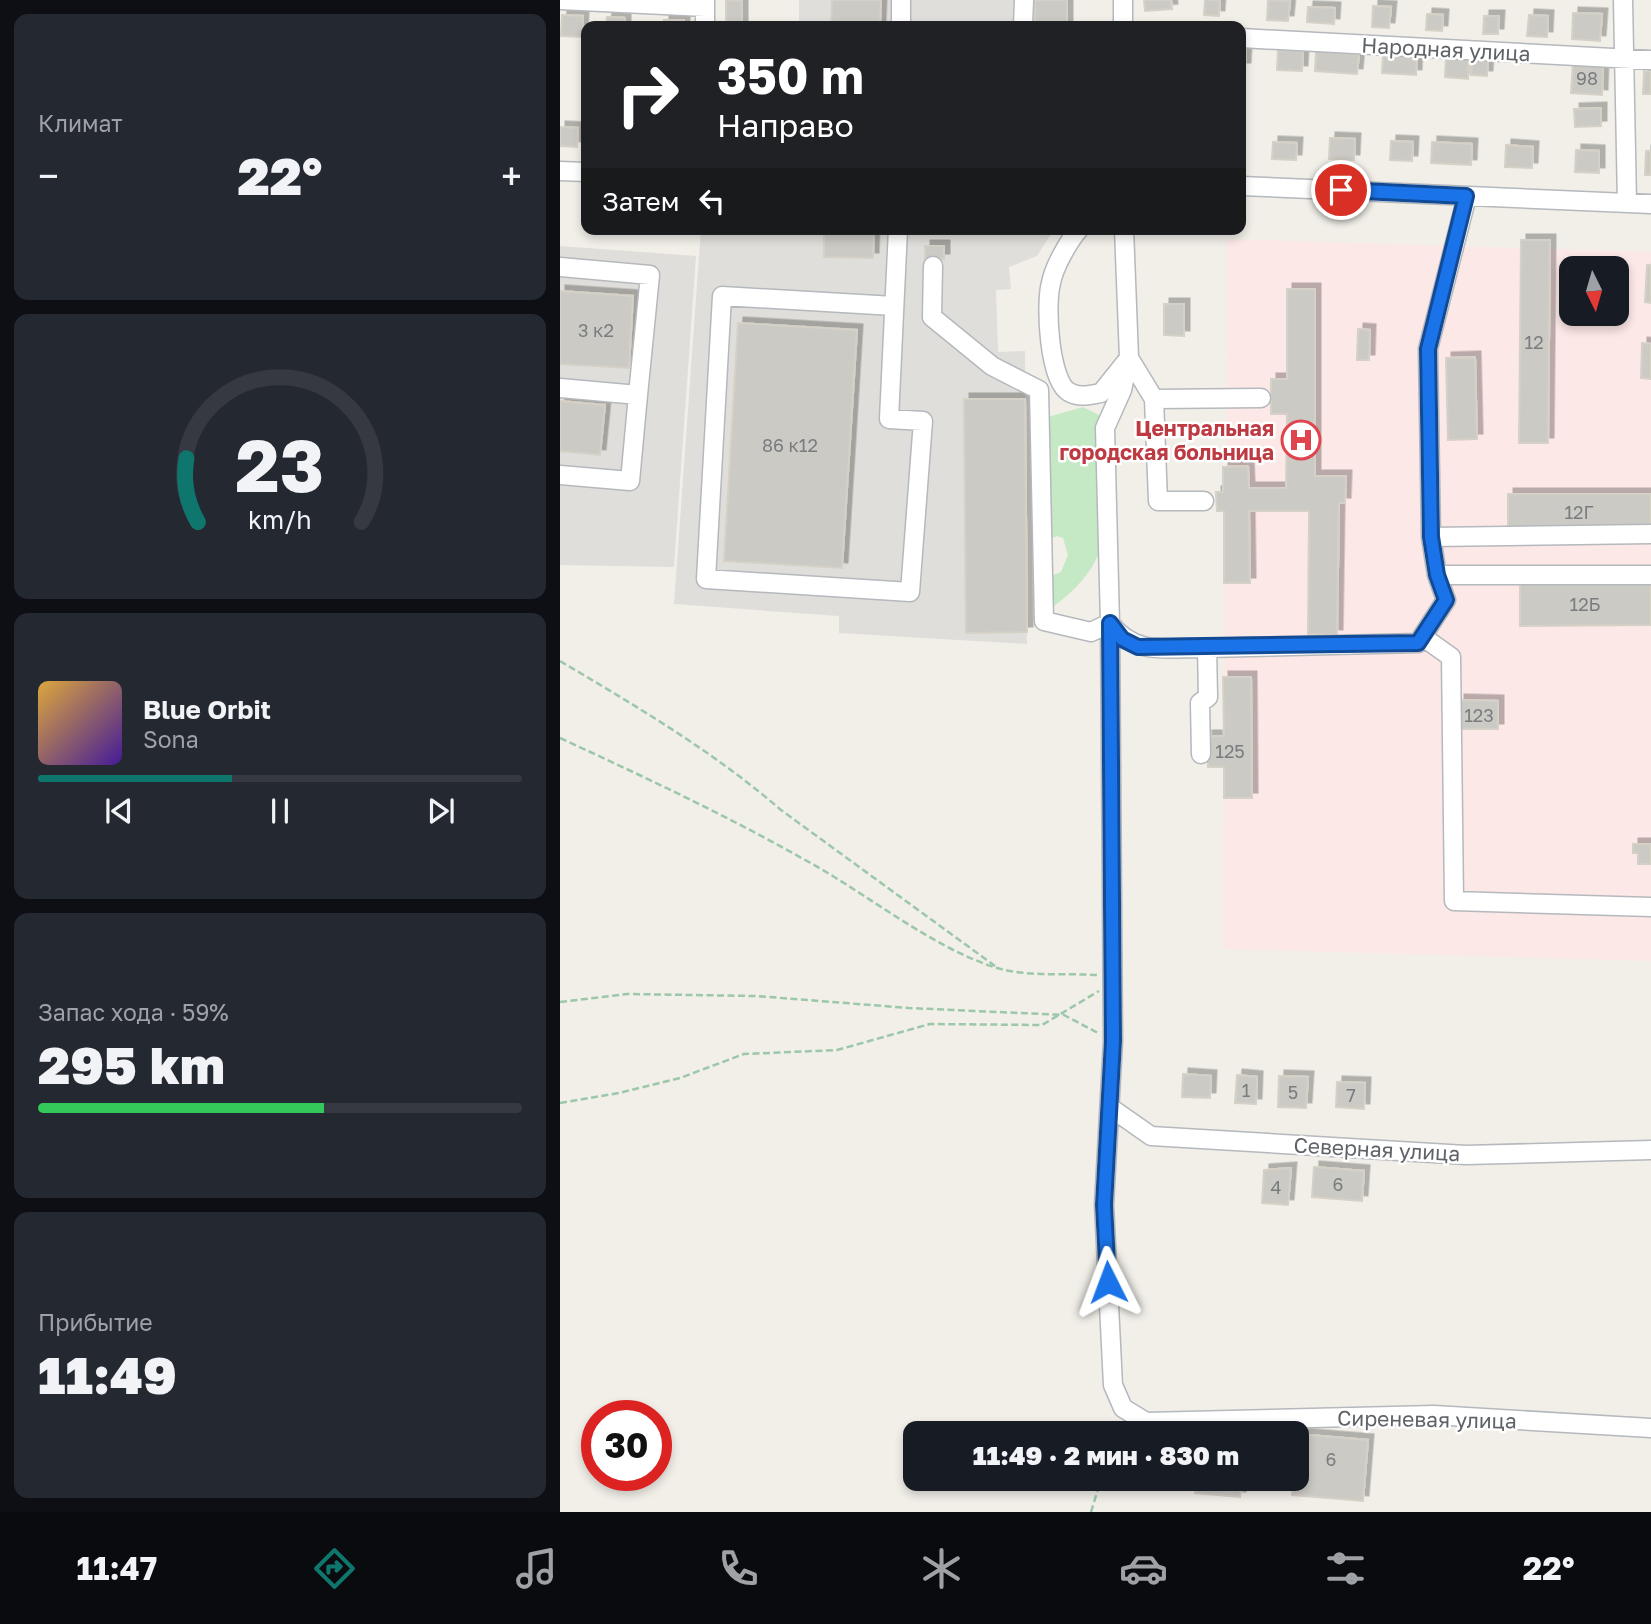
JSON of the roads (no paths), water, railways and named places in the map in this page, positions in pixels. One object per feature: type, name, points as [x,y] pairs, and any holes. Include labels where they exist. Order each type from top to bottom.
[{"type":"street","points":[[560,0],[705,3],[705,21]]},
{"type":"street","points":[[901,0],[901,21]]},
{"type":"street","points":[[1023,21],[1024,0]]},
{"type":"street","points":[[1123,0],[1123,21]]},
{"type":"street","points":[[1623,0],[1628,203]]},
{"type":"street","name":"Народная улица","points":[[1246,38],[1651,60]]},
{"type":"street","points":[[560,172],[581,172]]},
{"type":"street","points":[[1246,186],[1651,204]]},
{"type":"street","points":[[1110,623],[1122,639],[1138,647],[1418,643],[1446,600],[1437,575],[1431,537],[1428,349],[1466,196]]},
{"type":"street","points":[[894,306],[722,296],[706,579],[910,592],[923,422],[889,419],[898,235]]},
{"type":"street","points":[[1076,235],[1051,283],[1051,343],[1056,378],[1066,391],[1078,396],[1101,393],[1129,358]]},
{"type":"street","points":[[1111,1108],[1113,979],[1110,623],[1105,428],[1122,390],[1129,358],[1124,235]]},
{"type":"street","points":[[933,266],[932,317],[992,366],[1039,390],[1044,621],[1091,632],[1110,623]]},
{"type":"street","points":[[560,267],[650,275],[630,481],[560,475]]},
{"type":"street","points":[[1129,358],[1154,399],[1157,501],[1204,500]]},
{"type":"street","points":[[560,388],[638,395]]},
{"type":"street","points":[[1154,399],[1261,398]]},
{"type":"street","points":[[1431,537],[1651,534]]},
{"type":"street","points":[[1437,575],[1651,575]]},
{"type":"street","points":[[1423,637],[1451,657],[1454,901],[1651,907]]},
{"type":"street","points":[[1201,754],[1200,703],[1208,697],[1207,648]]},
{"type":"street","name":"Северная улица","points":[[1111,1108],[1151,1136],[1466,1155],[1651,1150]]},
{"type":"street","name":"Сиреневая улица","points":[[1111,1108],[1104,1205],[1113,1385],[1124,1408],[1146,1422],[1434,1415],[1651,1428]]},
{"type":"place","name":"Центральная городская больница","points":[[1301,440]]}]
